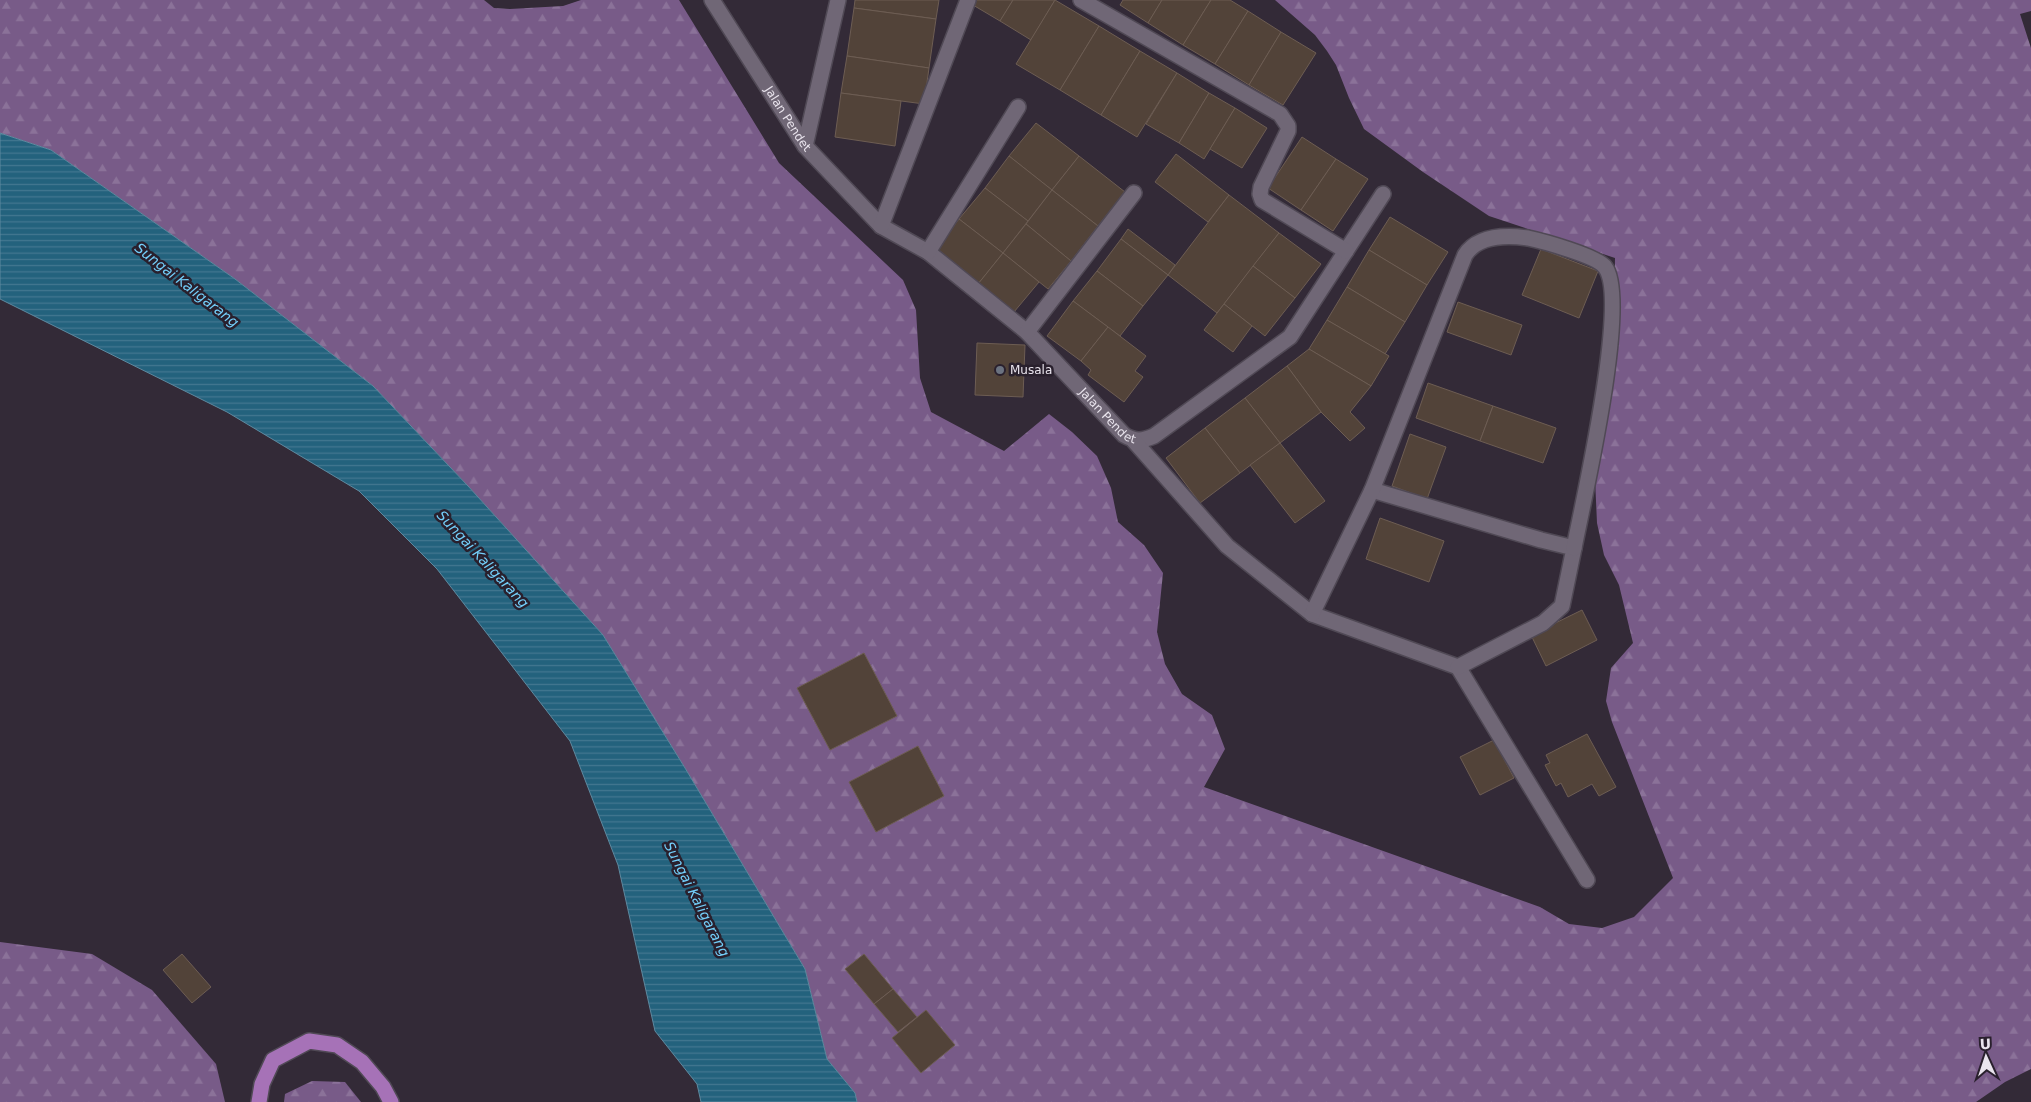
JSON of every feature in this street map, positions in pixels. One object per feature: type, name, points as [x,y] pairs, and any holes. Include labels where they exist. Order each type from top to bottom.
[{"type":"main road","points":[[259,1102],[262,1084],[273,1060],[309,1041],[336,1045],[362,1062],[383,1087],[391,1102]]},
{"type":"street","name":"Jalan Pendet","points":[[712,0],[805,146],[881,226],[928,252],[1027,332],[1124,435],[1134,441],[1154,436],[1290,337],[1383,194]]},
{"type":"street","points":[[805,146],[838,0]]},
{"type":"street","points":[[881,226],[968,0]]},
{"type":"street","points":[[1081,0],[1280,114],[1288,126],[1288,131],[1261,187],[1260,194],[1262,200],[1346,251]]},
{"type":"street","points":[[928,252],[1018,107]]},
{"type":"street","points":[[1027,332],[1134,192]]},
{"type":"street","points":[[1312,614],[1372,490],[1469,249],[1484,240],[1507,236],[1546,242],[1604,265],[1609,274],[1613,290],[1608,373],[1562,606],[1543,623],[1458,667]]},
{"type":"street","points":[[1134,441],[1226,546],[1312,614],[1458,667],[1586,880]]},
{"type":"street","points":[[1372,490],[1574,548]]},
{"type":"green space","points":[[0,0],[484,0],[494,8],[510,9],[563,6],[581,0],[679,0],[779,163],[903,280],[916,310],[920,378],[931,412],[1004,451],[1049,414],[1072,432],[1097,456],[1111,488],[1118,522],[1144,545],[1163,573],[1157,632],[1165,664],[1182,694],[1212,715],[1225,749],[1204,787],[1540,907],[1569,924],[1602,928],[1634,917],[1673,878],[1612,722],[1606,701],[1611,668],[1633,643],[1619,585],[1604,555],[1597,523],[1594,456],[1613,387],[1615,258],[1489,216],[1423,172],[1364,129],[1336,65],[1327,51],[1315,35],[1275,0],[2031,0],[2031,11],[2020,14],[2031,48],[2031,1069],[2005,1082],[1976,1102],[857,1102],[855,1093],[827,1059],[805,969],[603,635],[468,486],[373,386],[235,279],[51,150],[0,133]]},
{"type":"green space","points":[[0,942],[92,954],[152,990],[216,1064],[225,1102],[0,1102]]},
{"type":"green space","points":[[312,1081],[345,1082],[361,1102],[284,1102],[285,1094]]},
{"type":"water","name":"Sungai Kaligarang","points":[[0,133],[51,150],[235,279],[373,386],[468,486],[603,635],[805,969],[827,1059],[855,1093],[857,1102],[701,1102],[697,1084],[655,1031],[618,865],[570,741],[437,569],[359,491],[227,412],[0,299]]},
{"type":"building","points":[[855,0],[939,0],[936,19],[854,8]]},
{"type":"building","points":[[976,0],[1013,0],[1000,21],[973,5]]},
{"type":"building","points":[[1013,0],[1055,0],[1031,40],[1000,21]]},
{"type":"building","points":[[1055,0],[1099,26],[1060,90],[1016,64]]},
{"type":"building","points":[[1123,0],[1162,0],[1148,23],[1120,5]]},
{"type":"building","points":[[1162,0],[1211,0],[1183,45],[1148,23]]},
{"type":"building","points":[[1211,0],[1230,0],[1248,11],[1215,64],[1183,45]]},
{"type":"building","points":[[854,8],[936,19],[929,68],[847,56]]},
{"type":"building","points":[[1248,11],[1281,32],[1249,85],[1215,64]]},
{"type":"building","points":[[1099,26],[1140,51],[1101,115],[1060,90]]},
{"type":"building","points":[[1281,32],[1316,53],[1283,105],[1249,85]]},
{"type":"building","points":[[1140,51],[1177,73],[1137,137],[1101,115]]},
{"type":"building","points":[[847,56],[929,68],[924,104],[841,93]]},
{"type":"building","points":[[1177,73],[1209,93],[1179,143],[1146,124]]},
{"type":"building","points":[[841,93],[901,101],[895,146],[835,137]]},
{"type":"building","points":[[1209,93],[1235,108],[1204,159],[1179,143]]},
{"type":"building","points":[[1235,108],[1267,128],[1242,168],[1210,149]]},
{"type":"building","points":[[1036,123],[1079,156],[1052,190],[1009,156]]},
{"type":"building","points":[[1302,137],[1336,159],[1301,210],[1268,188]]},
{"type":"building","points":[[1176,154],[1229,195],[1208,222],[1155,182]]},
{"type":"building","points":[[1009,156],[1052,190],[1028,221],[985,188]]},
{"type":"building","points":[[1079,156],[1125,192],[1098,226],[1052,190]]},
{"type":"building","points":[[1336,159],[1368,179],[1333,231],[1301,210]]},
{"type":"building","points":[[985,188],[1028,221],[1003,253],[959,219]]},
{"type":"building","points":[[1052,190],[1098,226],[1071,261],[1026,224]]},
{"type":"building","points":[[1229,195],[1279,233],[1217,313],[1168,275]]},
{"type":"building","points":[[1390,217],[1448,252],[1427,285],[1369,250]]},
{"type":"building","points":[[959,219],[1003,253],[978,284],[935,250]]},
{"type":"building","points":[[1026,224],[1071,261],[1048,289],[1003,253]]},
{"type":"building","points":[[1128,229],[1175,265],[1168,275],[1121,239]]},
{"type":"building","points":[[1279,233],[1321,264],[1295,298],[1253,266]]},
{"type":"building","points":[[1121,239],[1168,275],[1143,306],[1097,271]]},
{"type":"building","points":[[1541,249],[1598,271],[1579,318],[1522,295]]},
{"type":"building","points":[[1369,250],[1427,285],[1405,322],[1347,287]]},
{"type":"building","points":[[1003,253],[1039,282],[1014,312],[978,284]]},
{"type":"building","points":[[1253,266],[1295,298],[1265,336],[1224,304]]},
{"type":"building","points":[[1097,271],[1143,306],[1120,336],[1073,301]]},
{"type":"building","points":[[1347,287],[1405,322],[1385,354],[1327,320]]},
{"type":"building","points":[[1073,301],[1108,327],[1081,361],[1047,336]]},
{"type":"building","points":[[1458,302],[1522,325],[1511,355],[1447,332]]},
{"type":"building","points":[[1224,304],[1252,326],[1233,352],[1204,330]]},
{"type":"building","points":[[1327,320],[1389,356],[1371,386],[1309,349]]},
{"type":"building","points":[[1108,327],[1146,356],[1135,371],[1143,377],[1124,402],[1088,375],[1091,370],[1081,361]]},
{"type":"building","name":"Musala","points":[[977,343],[1025,345],[1023,397],[975,395]]},
{"type":"building","points":[[1309,349],[1371,386],[1350,412],[1365,428],[1350,441],[1321,412],[1287,366]]},
{"type":"building","points":[[1287,366],[1321,412],[1280,443],[1245,398]]},
{"type":"building","points":[[1428,383],[1493,406],[1480,441],[1416,418]]},
{"type":"building","points":[[1245,398],[1280,443],[1240,473],[1205,428]]},
{"type":"building","points":[[1493,406],[1556,428],[1543,463],[1480,441]]},
{"type":"building","points":[[1205,428],[1240,473],[1200,503],[1166,458]]},
{"type":"building","points":[[1410,434],[1446,447],[1427,499],[1392,486]]},
{"type":"building","points":[[1280,443],[1325,501],[1295,523],[1250,465]]},
{"type":"building","points":[[1380,518],[1444,541],[1429,582],[1366,559]]},
{"type":"building","points":[[1582,610],[1597,640],[1546,666],[1531,635]]},
{"type":"building","points":[[864,653],[897,716],[830,750],[797,688]]},
{"type":"building","points":[[1587,734],[1616,787],[1599,796],[1592,784],[1568,797],[1561,783],[1556,786],[1545,765],[1550,763],[1546,755]]},
{"type":"building","points":[[1494,740],[1514,778],[1480,795],[1460,757]]},
{"type":"building","points":[[918,746],[944,796],[876,832],[849,782]]},
{"type":"building","points":[[182,954],[211,987],[192,1003],[163,970]]},
{"type":"building","points":[[864,954],[893,989],[874,1004],[845,969]]},
{"type":"building","points":[[893,989],[917,1017],[898,1032],[874,1004]]},
{"type":"building","points":[[926,1010],[955,1045],[921,1073],[892,1038]]},
{"type":"place","name":"Musala","points":[[1000,370]]}]
